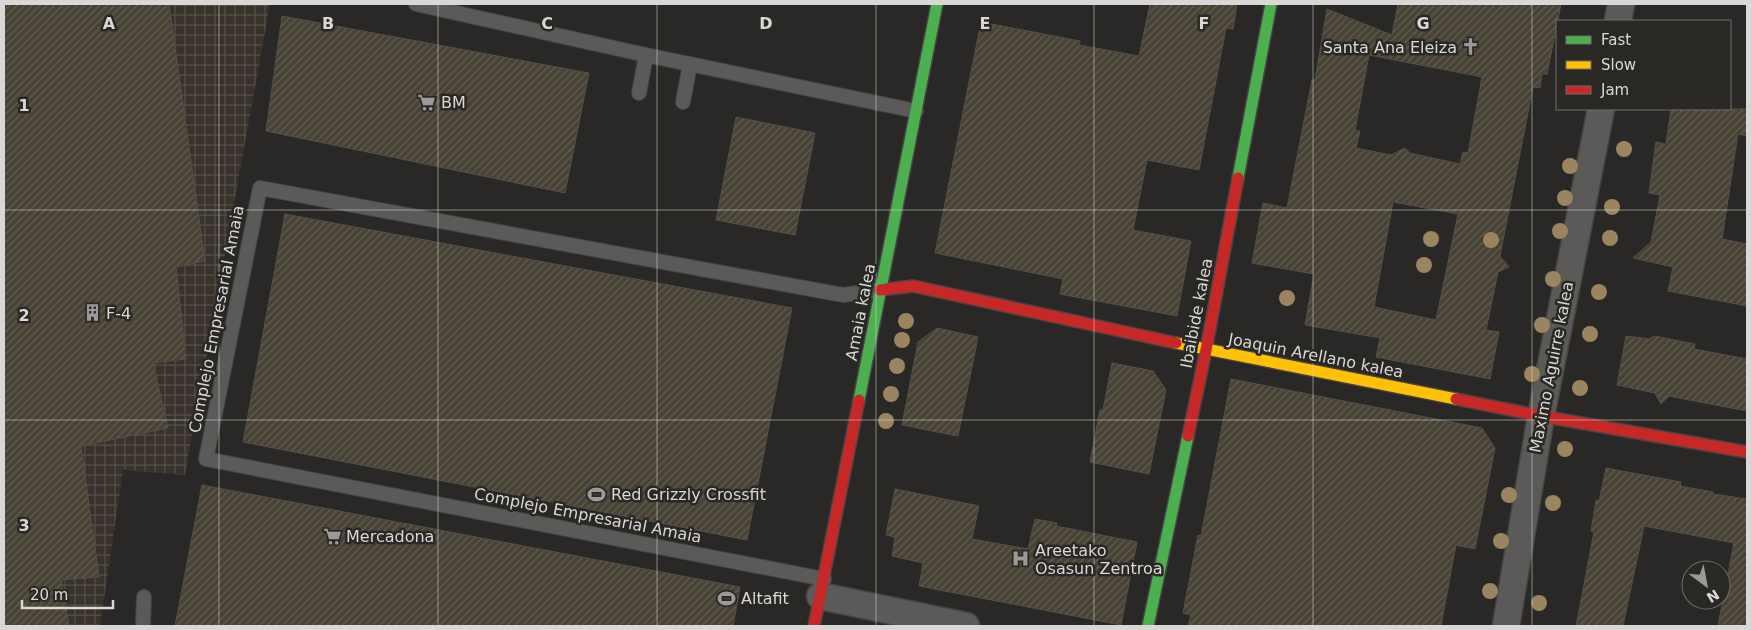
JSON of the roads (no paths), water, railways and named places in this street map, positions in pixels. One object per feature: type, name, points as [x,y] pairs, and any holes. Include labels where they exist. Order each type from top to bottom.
[{"type":"street","name":"Amaia kalea","points":[[814,626],[937,4]]},
{"type":"street","name":"Ibaibide kalea","points":[[1148,626],[1206,350],[1270,4]]},
{"type":"street","points":[[1618,20],[1621,4]]},
{"type":"street","name":"Maximo Aguirre kalea","points":[[1506,626],[1541,416],[1601,110]]},
{"type":"street","name":"Joaquin Arellano kalea","points":[[880,290],[913,286],[1206,350],[1541,416],[1747,452]]},
{"type":"street","points":[[822,587],[966,626]]},
{"type":"lane","points":[[416,4],[646,55],[916,111]]},
{"type":"lane","points":[[639,93],[646,55]]},
{"type":"lane","points":[[683,102],[690,64]]},
{"type":"lane","name":"Complejo Empresarial Amaia","points":[[822,587],[206,459],[260,188],[843,295],[880,290]]},
{"type":"lane","points":[[143,626],[144,597]]},
{"type":"place","name":"Santa Ana Eleiza","points":[[1471,47]]},
{"type":"place","name":"BM","points":[[427,102]]},
{"type":"place","name":"F-4","points":[[92,313]]},
{"type":"place","name":"Red Grizzly Crossfit","points":[[597,494]]},
{"type":"place","name":"Mercadona","points":[[332,536]]},
{"type":"place","name":"Areetako Osasun Zentroa","points":[[1021,559]]},
{"type":"place","name":"Altafit","points":[[727,598]]}]
